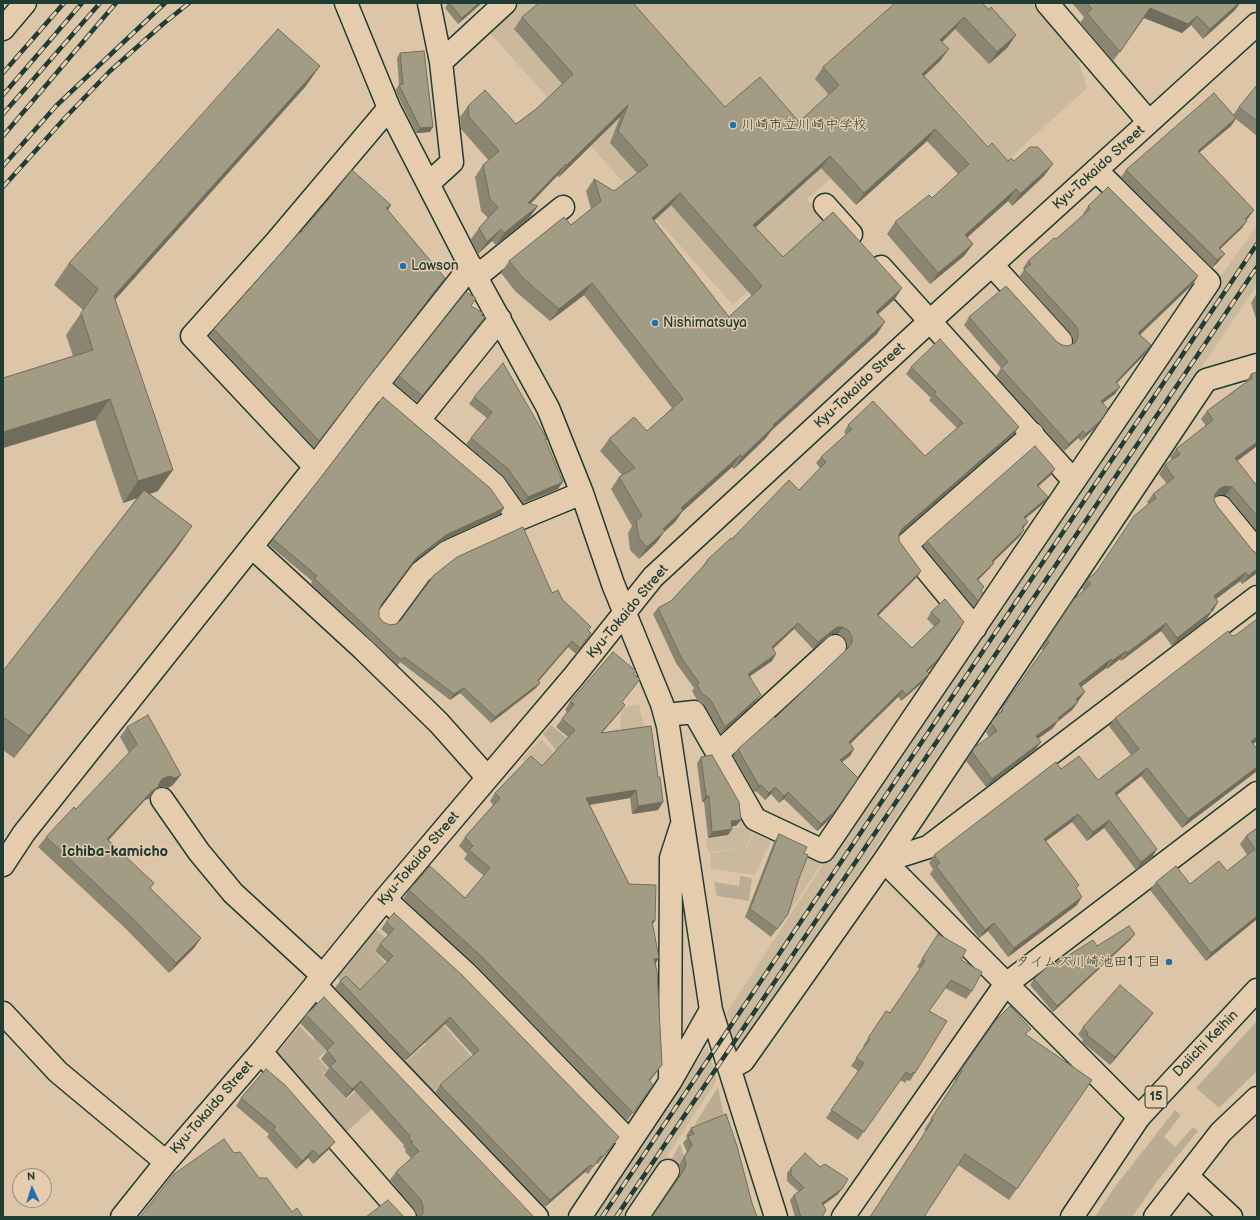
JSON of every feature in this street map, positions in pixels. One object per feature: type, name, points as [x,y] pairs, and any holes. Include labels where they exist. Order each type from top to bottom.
[{"type":"main road","points":[[3,29],[25,3]]},
{"type":"main road","points":[[346,3],[389,108],[430,183],[474,271],[548,408],[582,493],[625,614],[666,715],[711,1010],[776,1217]]},
{"type":"main road","points":[[429,3],[441,62],[452,162],[430,183]]},
{"type":"main road","points":[[441,62],[505,3]]},
{"type":"main road","points":[[1047,3],[1150,122]]},
{"type":"main road","name":"Kyu-Tokaido Street","points":[[122,1217],[385,899],[625,614],[654,577],[930,321],[1257,24]]},
{"type":"main road","points":[[315,466],[192,336],[275,243],[389,108]]},
{"type":"main road","points":[[666,715],[694,712],[755,819],[824,851],[1209,282],[1096,170]]},
{"type":"main road","points":[[825,205],[1074,481]]},
{"type":"main road","points":[[3,865],[24,833],[252,547],[377,385],[474,271],[563,207]]},
{"type":"main road","points":[[992,265],[1061,341]]},
{"type":"main road","points":[[418,421],[500,319]]},
{"type":"main road","points":[[730,1068],[743,1061],[884,861],[1206,380],[1257,365]]},
{"type":"main road","points":[[377,385],[495,485],[519,519]]},
{"type":"main road","points":[[975,628],[906,545],[1033,434]]},
{"type":"main road","points":[[387,618],[421,572],[448,552],[519,519],[582,493]]},
{"type":"main road","points":[[1221,507],[1257,551]]},
{"type":"main road","points":[[252,547],[363,648],[439,722],[487,777]]},
{"type":"main road","points":[[884,861],[928,846],[1257,597]]},
{"type":"main road","points":[[718,753],[835,646]]},
{"type":"main road","points":[[842,1217],[1005,985],[1257,793]]},
{"type":"main road","points":[[162,799],[199,852],[233,893],[318,980],[537,1217]]},
{"type":"main road","points":[[670,1082],[671,858],[682,823]]},
{"type":"main road","points":[[884,861],[1005,985],[1139,1117]]},
{"type":"main road","points":[[385,899],[466,973],[630,1142]]},
{"type":"main road","name":"Daiichi Keihin","points":[[1072,1217],[1139,1117],[1257,990]]},
{"type":"main road","points":[[580,1217],[670,1082],[711,1010]]},
{"type":"main road","points":[[3,1013],[58,1072],[166,1162]]},
{"type":"main road","points":[[260,1052],[405,1217]]},
{"type":"main road","points":[[1156,1217],[1221,1132],[1257,1098]]},
{"type":"main road","points":[[637,1217],[668,1171]]},
{"type":"main road","points":[[1187,1176],[1231,1217]]},
{"type":"shaded area","name":"川崎市立川崎中学校","points":[[520,3],[1031,3],[1077,56],[1087,88],[1004,163],[937,88],[807,199],[827,220],[733,305],[489,32]]},
{"type":"shaded area","points":[[1257,225],[1257,285],[737,1053],[727,1012],[842,835],[1202,303]]},
{"type":"shaded area","points":[[639,704],[645,730],[620,733],[621,708]]},
{"type":"shaded area","points":[[551,725],[569,740],[592,753],[617,728],[621,761],[572,771],[543,734]]},
{"type":"shaded area","points":[[541,739],[554,752],[536,772],[522,759]]},
{"type":"shaded area","points":[[742,817],[753,829],[746,848],[708,852],[706,839],[729,836],[729,828],[739,827],[738,820]]},
{"type":"shaded area","points":[[753,832],[771,841],[755,875],[711,869],[710,853],[747,848]]},
{"type":"shaded area","points":[[806,854],[823,861],[791,910],[788,909]]},
{"type":"shaded area","points":[[740,876],[752,878],[749,901],[717,896],[714,882],[739,886]]},
{"type":"shaded area","points":[[375,929],[386,938],[374,951],[385,963],[368,981],[373,987],[383,1015],[367,1031],[342,1006],[354,994],[336,976]]},
{"type":"shaded area","points":[[432,1012],[472,1057],[429,1095],[402,1065],[426,1044],[413,1028]]},
{"type":"shaded area","points":[[1257,1021],[1257,1071],[1219,1108],[1196,1088]]},
{"type":"shaded area","points":[[300,1026],[313,1040],[320,1033],[332,1046],[318,1058],[328,1069],[323,1074],[347,1099],[370,1078],[392,1091],[342,1136],[273,1057]]},
{"type":"shaded area","points":[[707,1046],[717,1080],[627,1217],[591,1217]]},
{"type":"shaded area","points":[[718,1087],[724,1115],[694,1126]]},
{"type":"shaded area","points":[[1175,1110],[1181,1115],[1164,1137],[1175,1147],[1193,1127],[1198,1131],[1158,1180],[1132,1217],[1095,1217],[1114,1188]]},
{"type":"shaded area","points":[[680,1144],[685,1158],[676,1192],[669,1164]]},
{"type":"building","points":[[449,3],[479,3],[462,18]]},
{"type":"building","points":[[539,3],[633,3],[725,107],[760,77],[799,122],[839,85],[823,67],[895,3],[982,3],[989,10],[991,7],[1016,35],[997,52],[964,17],[940,40],[949,49],[922,74],[988,147],[992,143],[1008,161],[1011,158],[1014,161],[1030,147],[1038,147],[1053,164],[1020,194],[1016,189],[965,235],[973,244],[938,273],[895,222],[929,195],[932,198],[969,164],[935,129],[864,193],[830,156],[753,225],[783,257],[833,212],[902,288],[876,312],[885,322],[773,425],[774,426],[742,457],[740,455],[681,508],[683,510],[663,529],[665,531],[647,547],[639,538],[636,521],[642,516],[619,477],[635,468],[609,439],[634,417],[647,431],[683,399],[592,283],[559,309],[524,279],[509,261],[564,217],[571,225],[601,201],[594,179],[614,191],[648,165],[618,131],[628,105],[567,165],[566,164],[528,203],[538,206],[504,233],[501,229],[487,242],[479,228],[498,207],[490,199],[483,165],[499,151],[469,117],[468,106],[485,90],[516,124],[536,109],[573,74],[522,17]],"holes":[[[680,193],[762,286],[729,317],[652,218]]]},
{"type":"building","points":[[1087,3],[1239,3],[1210,29],[1197,16],[1188,24],[1150,8],[1120,52],[1087,13],[1092,9]]},
{"type":"building","points":[[278,29],[320,66],[114,296],[173,470],[138,481],[110,399],[3,432],[3,378],[93,350],[81,313],[98,289],[69,263]]},
{"type":"building","points":[[424,51],[433,127],[420,128],[399,85],[403,84],[400,53]]},
{"type":"building","points":[[1257,85],[1257,121],[1239,107]]},
{"type":"building","points":[[1214,93],[1236,118],[1198,151],[1254,210],[1245,219],[1247,221],[1219,248],[1225,254],[1217,260],[1126,170]]},
{"type":"building","points":[[352,170],[391,205],[386,208],[445,278],[319,441],[214,329],[299,233],[303,231]]},
{"type":"building","points":[[1108,187],[1198,276],[1138,333],[1151,345],[1116,382],[1120,387],[1101,401],[1108,409],[1101,420],[1086,434],[1083,431],[1069,444],[1001,368],[1008,362],[969,317],[1006,286],[1057,342],[1068,346],[1075,343],[1078,338],[1076,326],[1024,269],[1031,264],[1028,261],[1090,209],[1088,206]]},
{"type":"building","points":[[466,292],[476,298],[471,306],[483,313],[481,315],[485,317],[422,396],[399,376]]},
{"type":"building","points":[[940,339],[1019,427],[902,529],[899,534],[899,541],[921,571],[877,614],[912,648],[940,621],[931,612],[945,599],[964,622],[938,659],[926,671],[929,673],[928,675],[906,695],[902,690],[849,742],[854,749],[840,760],[858,778],[835,811],[821,824],[788,792],[784,796],[775,787],[769,793],[761,785],[759,786],[738,749],[774,717],[775,718],[848,648],[852,643],[852,637],[849,631],[843,627],[837,627],[818,642],[798,623],[772,647],[776,654],[748,674],[761,695],[725,727],[710,699],[702,694],[697,685],[699,683],[681,657],[658,608],[671,601],[708,561],[707,560],[731,538],[732,539],[789,480],[799,490],[826,462],[821,457],[852,429],[848,425],[873,401],[925,456],[963,423],[934,394],[936,392],[911,367]]},
{"type":"building","points":[[503,363],[547,439],[545,439],[563,482],[528,497],[508,469],[471,438],[492,412],[474,397]]},
{"type":"building","points":[[1257,372],[1257,442],[1235,458],[1257,486],[1257,516],[1232,487],[1225,486],[1219,489],[1215,494],[1214,500],[1217,506],[1253,551],[1257,553],[1257,569],[1248,576],[1246,572],[1214,596],[1218,602],[1211,610],[1212,611],[1177,638],[1166,623],[1127,653],[1126,651],[1112,661],[1111,659],[1079,684],[1085,692],[1076,699],[1078,702],[1058,718],[1059,720],[1036,736],[1041,742],[992,779],[972,752],[975,747],[997,731],[991,723],[997,715],[1003,711],[1002,708],[1049,642],[1047,640],[1074,599],[1091,584],[1087,580],[1097,571],[1134,516],[1156,498],[1153,494],[1174,478],[1165,465],[1180,454],[1176,449],[1213,420],[1207,411],[1252,378],[1251,374]]},
{"type":"building","points":[[383,397],[490,488],[504,508],[446,535],[417,557],[381,605],[379,617],[383,622],[390,625],[396,624],[401,620],[434,575],[457,557],[523,527],[552,593],[558,590],[562,599],[591,627],[588,630],[591,633],[580,648],[572,641],[538,680],[540,683],[495,717],[464,688],[454,694],[404,657],[402,660],[399,658],[314,578],[317,576],[273,539]]},
{"type":"building","points":[[1035,446],[1055,469],[1037,485],[1048,497],[1024,517],[1028,522],[1022,527],[1024,530],[992,561],[994,563],[977,579],[984,587],[981,590],[983,593],[978,601],[927,541]]},
{"type":"building","points":[[144,490],[192,526],[29,736],[3,717],[3,671]]},
{"type":"building","points":[[1257,619],[1257,737],[1251,741],[1257,749],[1257,767],[1188,819],[1147,768],[1115,793],[1157,849],[1141,862],[1109,820],[1093,832],[1078,814],[1044,839],[1079,885],[1076,888],[1082,897],[1014,948],[994,923],[985,930],[936,866],[940,863],[934,855],[1056,762],[1061,769],[1079,756],[1098,780],[1139,749],[1115,718],[1228,631],[1232,636],[1236,635]]},
{"type":"building","points":[[613,652],[636,671],[633,674],[640,679],[622,702],[625,705],[601,733],[651,726],[663,802],[638,806],[636,790],[586,798],[629,884],[656,885],[655,921],[652,921],[659,958],[654,959],[657,971],[662,1065],[649,1080],[653,1085],[633,1113],[481,956],[409,890],[430,866],[465,898],[490,868],[469,850],[473,846],[465,837],[500,798],[495,793],[531,756],[542,766],[575,730],[562,719],[574,704],[570,702]]},
{"type":"building","points":[[148,715],[181,775],[175,778],[169,776],[162,779],[157,788],[153,790],[107,839],[154,883],[150,888],[201,938],[176,963],[132,918],[46,837],[74,807],[76,809],[137,744],[127,727]]},
{"type":"building","points":[[712,755],[739,802],[741,820],[731,821],[732,829],[712,832],[709,796],[706,796],[701,757]]},
{"type":"building","points":[[1257,828],[1257,916],[1211,953],[1156,882],[1176,866],[1190,884],[1219,861],[1227,871],[1255,849],[1246,836]]},
{"type":"building","points":[[779,834],[807,847],[804,853],[808,855],[788,914],[777,929],[750,909]]},
{"type":"building","points":[[394,913],[462,975],[619,1137],[593,1167],[590,1165],[550,1200],[440,1085],[479,1050],[450,1017],[410,1055],[340,981],[346,976],[360,990],[393,956],[380,944],[394,929],[386,922]]},
{"type":"building","points":[[1129,926],[1135,934],[1057,1006],[1034,979],[1054,961],[1056,963],[1093,940],[1097,946]]},
{"type":"building","points":[[938,934],[966,950],[961,960],[982,972],[972,991],[951,980],[929,1011],[947,1021],[915,1073],[913,1072],[911,1075],[906,1072],[864,1132],[831,1110],[864,1063],[856,1058],[870,1039],[868,1038],[886,1011],[890,1013],[925,961],[922,959]]},
{"type":"building","points":[[1120,985],[1153,1013],[1115,1057],[1087,1035],[1088,1033],[1083,1027]]},
{"type":"building","points":[[324,997],[534,1217],[420,1217],[423,1213],[421,1200],[396,1172],[419,1151],[411,1143],[413,1142],[409,1138],[410,1136],[361,1081],[352,1089],[330,1066],[336,1061],[327,1050],[334,1043],[306,1015]]},
{"type":"building","points":[[1010,1006],[1031,1029],[1025,1034],[1092,1080],[1017,1189],[965,1154],[924,1217],[870,1217],[933,1120],[931,1119],[962,1071],[961,1070],[996,1020]]},
{"type":"building","points":[[266,1069],[285,1085],[335,1142],[319,1156],[313,1150],[302,1161],[273,1129],[276,1127],[241,1098]]},
{"type":"building","points":[[726,1114],[737,1146],[757,1217],[652,1217],[684,1170],[686,1164],[684,1157],[692,1145],[688,1136],[694,1134],[691,1128]]},
{"type":"building","points":[[224,1139],[234,1153],[240,1152],[259,1178],[267,1178],[292,1212],[297,1208],[303,1217],[140,1217],[174,1174]]},
{"type":"building","points":[[805,1153],[820,1167],[825,1164],[848,1179],[842,1189],[822,1203],[826,1210],[822,1217],[801,1217],[794,1195],[804,1188],[791,1175],[791,1168]]},
{"type":"building","points":[[388,1200],[404,1217],[366,1217]]},
{"type":"railway","points":[[3,73],[64,3]]},
{"type":"railway","points":[[3,95],[82,3]]},
{"type":"railway","points":[[3,114],[100,3]]},
{"type":"railway","points":[[3,136],[116,3]]},
{"type":"railway","points":[[3,166],[56,106],[165,3]]},
{"type":"railway","points":[[3,187],[64,119],[110,71],[189,3]]},
{"type":"railway","points":[[602,1217],[1257,244]]},
{"type":"railway","points":[[616,1217],[1257,267]]},
{"type":"place","name":"川崎市立川崎中学校","points":[[733,125]]},
{"type":"place","name":"Lawson","points":[[403,266]]},
{"type":"place","name":"Nishimatsuya","points":[[655,323]]},
{"type":"place","name":"タイムズ川崎池田1丁目","points":[[1169,962]]},
{"type":"district","name":"Ichiba-kamicho","points":[[115,852]]}]
